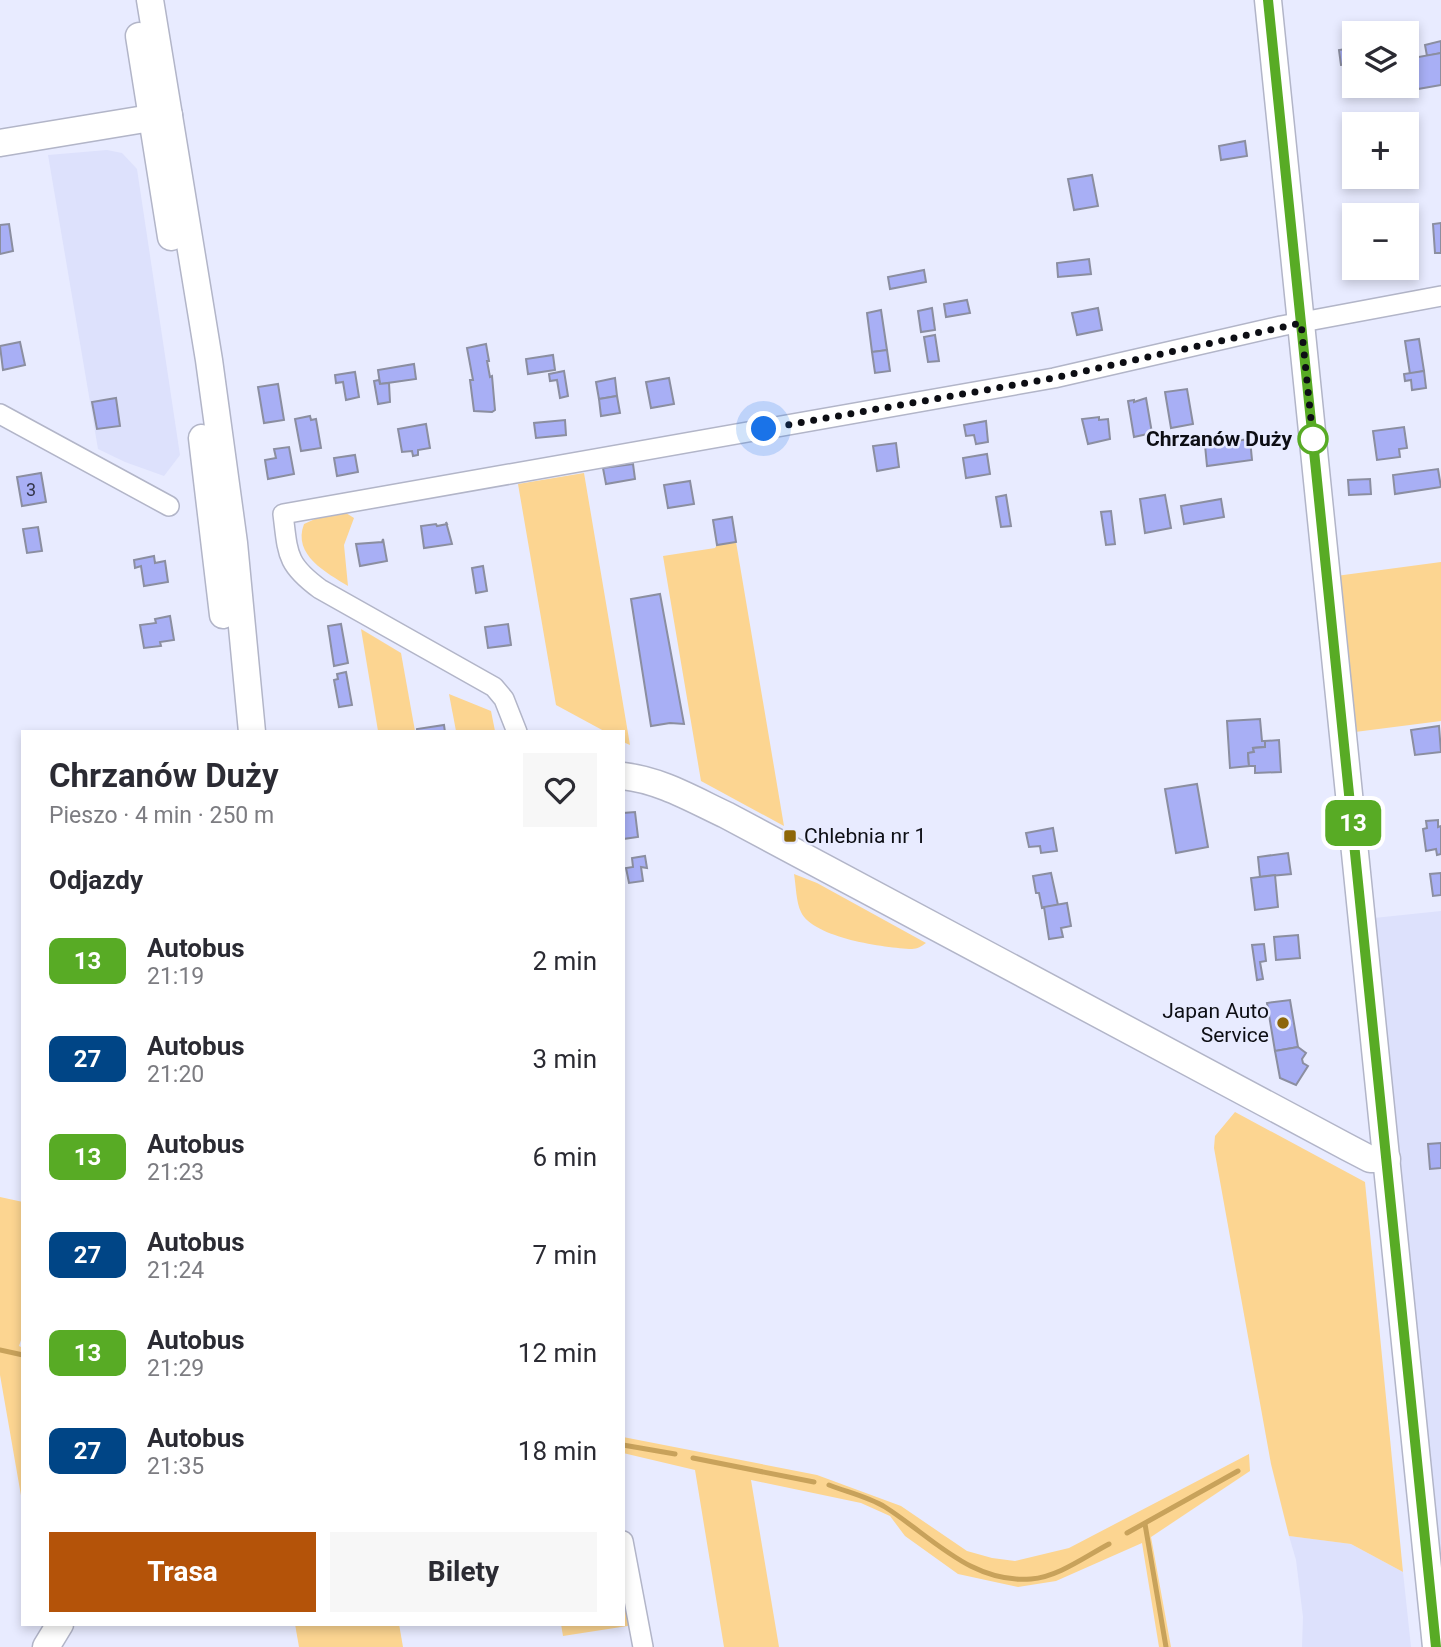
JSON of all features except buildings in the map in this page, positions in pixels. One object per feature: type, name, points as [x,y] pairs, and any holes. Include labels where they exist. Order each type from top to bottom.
[{"type":"street","points":[[134,0],[161,117],[209,360],[233,530],[252,730]]},
{"type":"street","points":[[150,0],[161,117],[218,571],[234,730]]},
{"type":"street","points":[[1268,0],[1436,1647]]},
{"type":"street","points":[[0,143],[161,117]]},
{"type":"street","points":[[516,730],[504,699],[494,687],[320,589],[299,574],[291,561],[282,514],[1054,378],[1301,323],[1441,296]]},
{"type":"street","points":[[0,414],[169,506]]},
{"type":"street","points":[[625,776],[681,793],[726,815],[1347,1147],[1370,1158],[1387,1159]]},
{"type":"street","points":[[625,1552],[643,1647]]},
{"type":"street","points":[[46,1647],[59,1626]]},
{"type":"shaded area","points":[[107,150],[122,153],[137,169],[180,455],[164,476],[98,449],[48,155]]},
{"type":"shaded area","points":[[584,473],[630,745],[625,743],[625,730],[602,730],[556,705],[518,484]]},
{"type":"shaded area","points":[[346,513],[354,518],[344,545],[348,586],[314,562],[303,545],[302,535],[304,524]]},
{"type":"shaded area","points":[[736,542],[784,826],[701,781],[663,556]]},
{"type":"shaded area","points":[[1441,562],[1441,721],[1355,732],[1336,576]]},
{"type":"shaded area","points":[[361,629],[401,653],[415,730],[378,730]]},
{"type":"shaded area","points":[[449,694],[491,711],[495,730],[456,730]]},
{"type":"shaded area","points":[[794,874],[817,883],[926,943],[914,949],[885,946],[851,940],[820,929],[801,912]]},
{"type":"shaded area","points":[[1441,911],[1441,1550],[1437,1552],[1374,918]]},
{"type":"shaded area","points":[[1235,1112],[1365,1182],[1403,1572],[1351,1544],[1289,1536],[1271,1464],[1214,1148],[1215,1136]]},
{"type":"shaded area","points":[[0,1197],[21,1202],[21,1496],[0,1375]]},
{"type":"shaded area","points":[[625,1437],[817,1475],[901,1506],[967,1551],[1015,1561],[1069,1548],[1249,1454],[1250,1471],[1151,1537],[1171,1647],[1159,1647],[1142,1543],[1056,1581],[1018,1587],[958,1574],[905,1536],[890,1516],[861,1503],[751,1480],[779,1647],[724,1647],[695,1470],[625,1453]]},
{"type":"shaded area","points":[[1289,1536],[1351,1544],[1403,1572],[1411,1647],[1302,1647],[1303,1617],[1296,1560]]},
{"type":"shaded area","points":[[625,1577],[634,1625],[563,1636],[561,1626],[625,1626]]},
{"type":"shaded area","points":[[295,1626],[399,1626],[403,1647],[299,1647]]},
{"type":"waterway","points":[[0,1350],[21,1355]]},
{"type":"waterway","points":[[625,1445],[675,1454]]},
{"type":"waterway","points":[[693,1458],[814,1482]]},
{"type":"waterway","points":[[1127,1533],[1238,1471]]},
{"type":"waterway","points":[[829,1485],[885,1507],[953,1556],[989,1574],[1009,1579],[1031,1579],[1051,1574],[1109,1544]]},
{"type":"waterway","points":[[1145,1524],[1166,1647]]},
{"type":"bus line","name":"13","points":[[1268,0],[1436,1647]]},
{"type":"place","name":"Chrzanów Duży","points":[[1313,439]]},
{"type":"place","name":"Chlebnia nr 1","points":[[790,836]]},
{"type":"place","name":"Japan Auto Service","points":[[1283,1023]]},
{"type":"route","points":[[764,429],[1054,378],[1301,323],[1313,439]]}]
